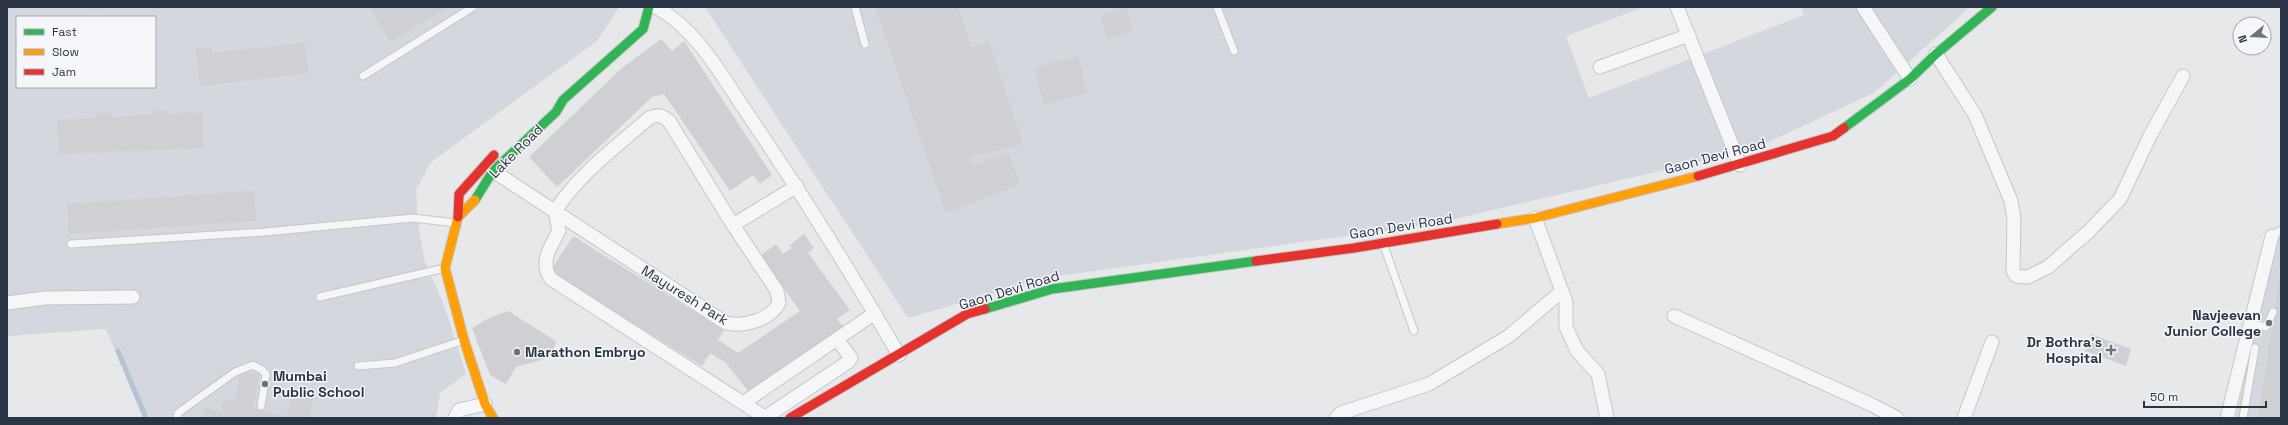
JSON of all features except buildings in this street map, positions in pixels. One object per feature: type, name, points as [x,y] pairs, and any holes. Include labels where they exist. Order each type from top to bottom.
[{"type":"street","name":"Lake Road","points":[[458,220],[475,201],[492,170],[556,112],[563,100],[643,29],[649,7]]},
{"type":"street","points":[[656,7],[669,14],[701,46],[797,186],[899,355]]},
{"type":"street","points":[[1678,7],[1740,166]]},
{"type":"street","points":[[1863,7],[1910,79]]},
{"type":"street","name":"Gaon Devi Road","points":[[790,418],[967,314],[1052,289],[1383,243],[1535,218],[1740,166],[1834,136],[1910,79],[1936,54],[1992,7]]},
{"type":"street","points":[[1600,67],[1689,35]]},
{"type":"street","points":[[1936,54],[1975,115],[2011,201],[2014,219],[2013,271],[2016,276],[2021,278],[2028,277],[2048,267],[2088,232],[2120,199],[2150,136],[2183,76]]},
{"type":"street","points":[[493,418],[481,407],[446,268],[458,220],[459,194],[492,170],[507,163],[586,88]]},
{"type":"street","points":[[527,125],[551,104],[563,100]]},
{"type":"street","name":"Mayuresh Park","points":[[492,170],[556,212],[726,323],[748,324],[774,311],[779,303],[776,291],[733,225],[669,121],[662,116],[656,115],[649,118],[581,177],[569,191],[556,212]]},
{"type":"street","points":[[492,170],[491,157],[503,146]]},
{"type":"street","points":[[733,225],[797,186]]},
{"type":"street","points":[[556,212],[560,231],[548,251],[545,264],[546,272],[551,279],[765,418],[848,362],[851,358],[837,338]]},
{"type":"street","points":[[1535,218],[1566,302],[1566,327],[1577,351],[1598,374],[1607,418]]},
{"type":"street","points":[[2227,418],[2250,324],[2276,233]]},
{"type":"street","points":[[1336,418],[1340,413],[1429,384],[1508,336],[1562,291]]},
{"type":"street","points":[[7,303],[45,298],[133,297]]},
{"type":"street","points":[[743,403],[875,313]]},
{"type":"street","points":[[1674,316],[1872,404],[1897,418]]},
{"type":"street","points":[[1964,418],[1992,342]]},
{"type":"street","points":[[455,418],[459,410],[481,407]]},
{"type":"lane","points":[[363,76],[473,7]]},
{"type":"lane","points":[[855,7],[865,44]]},
{"type":"lane","points":[[1217,7],[1234,51]]},
{"type":"lane","points":[[71,244],[265,232],[413,218],[458,220]]},
{"type":"lane","points":[[1383,243],[1414,331]]},
{"type":"lane","points":[[320,297],[446,268]]},
{"type":"lane","points":[[2250,324],[2266,327],[2273,312]]},
{"type":"lane","points":[[358,366],[395,363],[464,340]]},
{"type":"lane","points":[[2243,418],[2255,348]]},
{"type":"lane","points":[[177,418],[178,413],[235,372],[253,365],[266,374],[261,406]]},
{"type":"shaded area","points":[[7,7],[619,7],[597,41],[431,162],[416,190],[418,224],[425,262],[444,305],[466,374],[440,393],[436,418],[151,418],[149,415],[143,418],[106,329],[7,336]]},
{"type":"shaded area","points":[[705,7],[1644,7],[1566,36],[1589,98],[1804,15],[1801,7],[1970,7],[1875,92],[1754,149],[1433,224],[1051,277],[908,318]]},
{"type":"shaded area","name":"Navjeevan Junior College","points":[[2281,227],[2281,418],[2236,418],[2277,229]]},
{"type":"waterway","points":[[118,351],[146,418]]},
{"type":"traffic: fast","points":[[475,200],[493,171],[556,112],[563,100],[643,29],[649,7]]},
{"type":"traffic: fast","points":[[1844,128],[1910,79],[1936,54],[1992,7]]},
{"type":"traffic: fast","points":[[985,309],[1052,289],[1256,261]]},
{"type":"traffic: slow","points":[[1497,224],[1535,218],[1698,176]]},
{"type":"traffic: slow","points":[[475,200],[458,217],[445,268],[464,340],[485,404],[493,418]]},
{"type":"traffic: jam","points":[[1698,176],[1833,136],[1844,128]]},
{"type":"traffic: jam","points":[[458,217],[459,194],[494,155]]},
{"type":"traffic: jam","points":[[1256,261],[1354,248],[1497,224]]},
{"type":"traffic: jam","points":[[790,418],[967,314],[985,309]]},
{"type":"place","name":"Navjeevan Junior College","points":[[2269,323]]},
{"type":"place","name":"Dr Bothra's Hospital","points":[[2111,350]]},
{"type":"place","name":"Marathon Embryo","points":[[517,352]]},
{"type":"place","name":"Mumbai Public School","points":[[265,384]]}]
